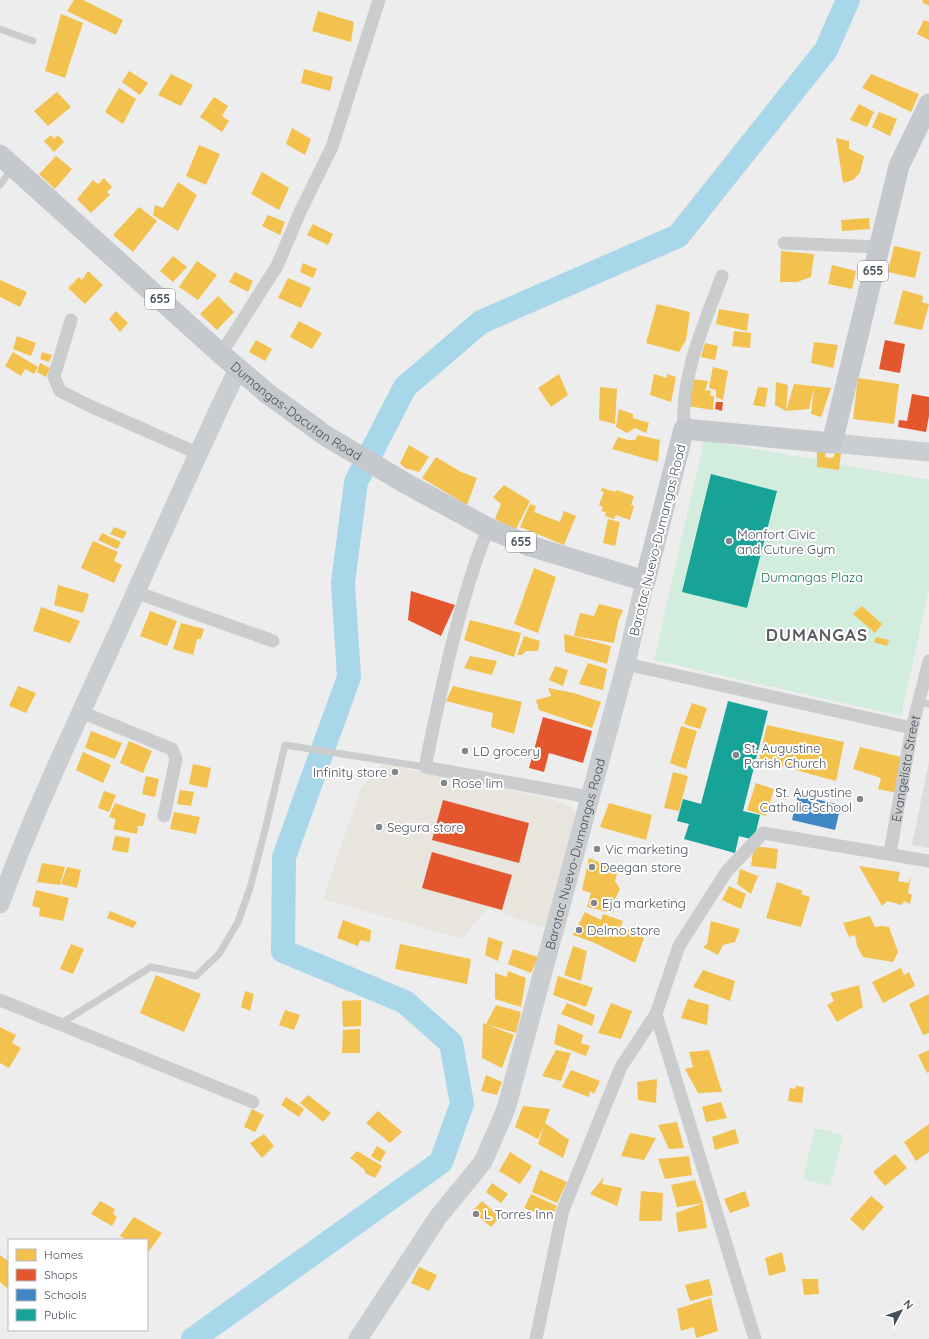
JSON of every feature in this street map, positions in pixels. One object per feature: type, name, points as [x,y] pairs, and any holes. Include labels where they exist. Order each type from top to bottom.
[{"type":"main road","name":"655","points":[[832,443],[899,166],[929,104]]},
{"type":"main road","name":"Dumangas-Dacutan Road","points":[[6,160],[238,369],[294,414],[326,436],[405,483],[488,528],[530,546],[645,581]]},
{"type":"main road","name":"Barotac Nuevo-Dumangas Road","points":[[645,581],[684,430],[832,443]]},
{"type":"street","points":[[221,354],[277,266],[300,212],[332,147],[379,0]]},
{"type":"street","points":[[784,243],[879,247]]},
{"type":"street","points":[[684,430],[684,400],[687,379],[698,342],[722,276]]},
{"type":"street","points":[[71,320],[54,377],[60,391],[90,406],[197,453]]},
{"type":"street","points":[[0,904],[22,847],[81,712],[197,453],[238,369]]},
{"type":"street","points":[[832,443],[929,452]]},
{"type":"street","points":[[488,528],[474,564],[448,661],[425,767],[590,797]]},
{"type":"street","name":"Barotac Nuevo-Dumangas Road","points":[[358,1339],[438,1217],[483,1162],[506,1109],[544,973],[626,664],[645,581]]},
{"type":"street","points":[[136,592],[273,641]]},
{"type":"street","name":"Evangelista Street","points":[[890,853],[912,728],[924,703],[929,661]]},
{"type":"street","points":[[626,664],[912,728]]},
{"type":"street","points":[[81,712],[172,749],[176,759],[164,816]]},
{"type":"street","points":[[536,1339],[563,1210],[621,1067],[656,1014],[679,946],[727,870],[763,833],[890,853],[929,861]]},
{"type":"street","points":[[0,1000],[253,1102]]},
{"type":"street","points":[[656,1014],[755,1339]]},
{"type":"lane","points":[[0,29],[33,41]]},
{"type":"lane","points":[[0,185],[6,160]]},
{"type":"lane","points":[[60,1024],[151,967],[196,976],[219,954],[238,922],[250,888],[276,788],[285,745],[425,767]]},
{"type":"shaded area","points":[[929,761],[929,848],[912,845]]},
{"type":"shaded area","points":[[382,764],[548,798],[570,806],[576,814],[548,929],[487,908],[462,939],[323,899],[361,788]]},
{"type":"green space","name":"Dumangas Plaza","points":[[704,440],[929,480],[929,589],[901,716],[654,660]]},
{"type":"green space","points":[[815,1128],[843,1135],[830,1186],[803,1179]]},
{"type":"building: Homes","points":[[74,0],[83,0],[123,20],[116,35],[67,11]]},
{"type":"building: Homes","points":[[923,0],[929,0],[929,6],[922,2]]},
{"type":"building: Homes","points":[[318,11],[354,22],[351,42],[312,31]]},
{"type":"building: Homes","points":[[61,14],[83,23],[65,78],[45,71]]},
{"type":"building: Homes","points":[[924,20],[929,22],[929,40],[917,34]]},
{"type":"building: Homes","points":[[304,69],[333,77],[330,91],[301,83]]},
{"type":"building: Homes","points":[[129,71],[148,83],[140,95],[122,82]]},
{"type":"building: Homes","points":[[171,74],[193,85],[181,106],[158,95]]},
{"type":"building: Homes","points":[[871,74],[919,94],[911,112],[862,88]]},
{"type":"building: Homes","points":[[119,88],[136,99],[123,124],[105,112]]},
{"type":"building: Homes","points":[[57,92],[71,107],[48,126],[34,111]]},
{"type":"building: Homes","points":[[214,97],[228,106],[222,116],[229,121],[222,132],[200,117]]},
{"type":"building: Homes","points":[[859,104],[874,112],[867,127],[850,120]]},
{"type":"building: Homes","points":[[879,112],[897,119],[890,136],[872,127]]},
{"type":"building: Homes","points":[[292,128],[311,139],[305,155],[286,144]]},
{"type":"building: Homes","points":[[51,135],[54,139],[58,135],[64,142],[54,152],[44,141]]},
{"type":"building: Homes","points":[[836,138],[849,141],[849,149],[864,156],[860,173],[853,180],[843,183]]},
{"type":"building: Homes","points":[[199,145],[220,154],[206,185],[186,176]]},
{"type":"building: Homes","points":[[56,156],[72,169],[55,189],[39,174]]},
{"type":"building: Homes","points":[[262,172],[289,188],[279,210],[251,194]]},
{"type":"building: Homes","points":[[104,178],[112,187],[107,192],[110,195],[91,213],[77,199],[93,180],[98,184]]},
{"type":"building: Homes","points":[[178,182],[197,195],[178,231],[153,215],[155,205],[163,208]]},
{"type":"building: Homes","points":[[139,207],[157,221],[133,252],[113,235]]},
{"type":"building: Homes","points":[[268,215],[285,222],[280,235],[262,226]]},
{"type":"building: Homes","points":[[869,218],[870,229],[842,231],[841,220]]},
{"type":"building: Homes","points":[[313,224],[333,234],[328,245],[307,235]]},
{"type":"building: Homes","points":[[894,246],[921,252],[915,278],[888,272]]},
{"type":"building: Homes","points":[[781,251],[814,254],[811,277],[797,282],[780,282]]},
{"type":"building: Homes","points":[[173,256],[187,267],[173,282],[160,271]]},
{"type":"building: Homes","points":[[197,261],[217,275],[198,300],[179,287]]},
{"type":"building: Homes","points":[[303,263],[317,269],[313,278],[300,272]]},
{"type":"building: Homes","points":[[832,265],[856,271],[852,289],[828,284]]},
{"type":"building: Homes","points":[[88,271],[103,285],[85,304],[68,288],[79,277],[82,280]]},
{"type":"building: Homes","points":[[235,272],[253,281],[248,292],[229,282]]},
{"type":"building: Homes","points":[[288,278],[311,288],[301,308],[278,298]]},
{"type":"building: Homes","points":[[0,280],[27,292],[20,307],[0,297]]},
{"type":"building: Homes","points":[[903,290],[923,296],[922,302],[929,304],[922,330],[894,324]]},
{"type":"building: Homes","points":[[218,296],[234,312],[217,330],[200,314]]},
{"type":"building: Homes","points":[[657,304],[690,312],[686,340],[679,352],[646,343]]},
{"type":"building: Homes","points":[[719,309],[749,314],[747,331],[716,324]]},
{"type":"building: Homes","points":[[116,311],[128,323],[120,332],[109,319]]},
{"type":"building: Homes","points":[[299,321],[322,333],[312,349],[290,337]]},
{"type":"building: Homes","points":[[734,331],[751,333],[750,348],[732,346]]},
{"type":"building: Homes","points":[[17,336],[36,343],[31,356],[13,349]]},
{"type":"building: Homes","points":[[256,340],[272,349],[265,361],[249,352]]},
{"type":"building: Homes","points":[[814,342],[838,345],[833,368],[811,363]]},
{"type":"building: Homes","points":[[705,343],[718,346],[715,360],[701,357]]},
{"type":"building: Homes","points":[[13,352],[38,367],[34,374],[25,369],[21,376],[5,366]]},
{"type":"building: Homes","points":[[42,352],[52,355],[49,362],[40,359]]},
{"type":"building: Homes","points":[[40,363],[50,368],[46,377],[37,372]]},
{"type":"building: Homes","points":[[713,367],[728,371],[723,400],[716,397],[716,390],[709,388]]},
{"type":"building: Homes","points":[[559,374],[568,395],[551,407],[538,388]]},
{"type":"building: Homes","points":[[654,374],[667,378],[667,374],[676,377],[671,402],[650,395]]},
{"type":"building: Homes","points":[[858,378],[899,384],[894,424],[853,419]]},
{"type":"building: Homes","points":[[692,379],[708,381],[705,390],[711,391],[710,395],[714,396],[713,410],[687,406]]},
{"type":"building: Homes","points":[[776,382],[788,385],[786,411],[775,405]]},
{"type":"building: Homes","points":[[794,384],[831,388],[821,417],[811,414],[814,387],[809,409],[786,411]]},
{"type":"building: Homes","points":[[600,387],[617,389],[615,424],[599,420]]},
{"type":"building: Homes","points":[[758,387],[768,388],[765,407],[753,405]]},
{"type":"building: Homes","points":[[619,409],[633,414],[633,418],[649,423],[646,433],[635,428],[627,433],[616,427]]},
{"type":"building: Homes","points":[[638,435],[660,440],[658,462],[612,449],[618,437],[628,440],[635,440]]},
{"type":"building: Homes","points":[[409,445],[429,457],[419,472],[405,468],[400,463]]},
{"type":"building: Homes","points":[[817,451],[826,452],[825,457],[833,458],[835,453],[841,453],[839,470],[817,467]]},
{"type":"building: Homes","points":[[436,457],[461,472],[477,478],[467,505],[422,478]]},
{"type":"building: Homes","points":[[504,485],[530,501],[516,529],[495,519],[501,504],[493,497]]},
{"type":"building: Homes","points":[[602,488],[616,492],[616,490],[634,496],[631,505],[634,506],[630,520],[616,515],[614,519],[605,516],[606,512],[601,511],[603,507],[599,505],[604,492],[601,491]]},
{"type":"building: Homes","points":[[530,504],[536,506],[534,512],[560,522],[564,511],[576,516],[564,545],[520,527]]},
{"type":"building: Homes","points":[[608,519],[620,522],[615,546],[603,543]]},
{"type":"building: Homes","points":[[114,527],[127,532],[123,539],[110,534]]},
{"type":"building: Homes","points":[[102,533],[121,542],[117,549],[98,540]]},
{"type":"building: Homes","points":[[93,541],[118,552],[114,561],[122,565],[114,583],[81,568]]},
{"type":"building: Homes","points":[[534,568],[556,577],[538,633],[514,624]]},
{"type":"building: Homes","points":[[58,585],[89,594],[83,613],[54,605]]},
{"type":"building: Homes","points":[[599,604],[623,610],[618,622],[614,643],[574,636],[580,613],[594,616]]},
{"type":"building: Homes","points":[[862,606],[882,624],[875,633],[853,614]]},
{"type":"building: Homes","points":[[41,607],[80,621],[70,643],[33,631]]},
{"type":"building: Homes","points":[[150,611],[177,621],[167,646],[140,636]]},
{"type":"building: Homes","points":[[470,620],[521,633],[514,657],[464,640]]},
{"type":"building: Homes","points":[[181,623],[204,629],[201,639],[197,639],[193,655],[173,649]]},
{"type":"building: Homes","points":[[564,634],[611,646],[607,664],[565,652]]},
{"type":"building: Homes","points":[[524,636],[540,641],[538,651],[526,651],[522,655],[517,655]]},
{"type":"building: Homes","points":[[876,637],[889,640],[887,646],[874,642]]},
{"type":"building: Homes","points":[[470,656],[497,661],[492,675],[464,668]]},
{"type":"building: Homes","points":[[588,663],[607,669],[603,690],[579,684]]},
{"type":"building: Homes","points":[[555,666],[568,670],[563,686],[549,680]]},
{"type":"building: Homes","points":[[18,686],[36,693],[26,713],[9,706]]},
{"type":"building: Homes","points":[[453,686],[522,702],[514,734],[491,727],[493,713],[446,701]]},
{"type":"building: Homes","points":[[548,688],[574,693],[601,702],[592,728],[539,710],[536,700],[551,696]]},
{"type":"building: Homes","points":[[692,703],[707,708],[700,729],[684,724]]},
{"type":"building: Homes","points":[[767,725],[844,742],[836,781],[759,760]]},
{"type":"building: Homes","points":[[681,726],[697,731],[686,769],[670,763]]},
{"type":"building: Homes","points":[[91,731],[122,743],[115,759],[85,748]]},
{"type":"building: Homes","points":[[129,741],[152,751],[143,773],[120,763]]},
{"type":"building: Homes","points":[[860,747],[905,758],[897,793],[878,789],[881,778],[853,769]]},
{"type":"building: Homes","points":[[83,752],[111,765],[103,783],[76,770]]},
{"type":"building: Homes","points":[[193,764],[211,768],[207,788],[189,784]]},
{"type":"building: Homes","points":[[673,772],[688,776],[679,811],[664,808]]},
{"type":"building: Homes","points":[[146,776],[159,779],[155,797],[142,794]]},
{"type":"building: Homes","points":[[756,783],[774,789],[766,816],[747,810]]},
{"type":"building: Homes","points":[[180,790],[194,792],[191,806],[177,804]]},
{"type":"building: Homes","points":[[104,791],[116,795],[109,812],[98,808]]},
{"type":"building: Homes","points":[[115,803],[146,814],[143,826],[138,826],[137,834],[113,829],[116,819],[109,817]]},
{"type":"building: Homes","points":[[609,803],[652,815],[646,840],[600,827]]},
{"type":"building: Homes","points":[[174,812],[200,817],[196,834],[170,829]]},
{"type":"building: Homes","points":[[115,836],[130,838],[128,853],[112,850]]},
{"type":"building: Homes","points":[[754,846],[778,849],[776,869],[751,866]]},
{"type":"building: Homes","points":[[589,858],[618,870],[615,881],[620,889],[614,901],[616,902],[613,913],[587,907],[591,893],[582,890]]},
{"type":"building: Homes","points":[[42,863],[65,867],[60,885],[37,882]]},
{"type":"building: Homes","points":[[859,866],[900,872],[898,881],[908,883],[911,877],[908,893],[912,895],[910,904],[904,901],[902,905],[887,901],[882,906]]},
{"type":"building: Homes","points":[[67,867],[81,870],[77,888],[61,884]]},
{"type":"building: Homes","points":[[740,869],[758,876],[751,894],[737,884]]},
{"type":"building: Homes","points":[[777,882],[803,891],[801,894],[810,897],[801,927],[766,918]]},
{"type":"building: Homes","points":[[729,886],[746,894],[741,909],[722,900]]},
{"type":"building: Homes","points":[[36,890],[69,898],[63,921],[39,916],[40,908],[32,906]]},
{"type":"building: Homes","points":[[110,911],[137,922],[133,928],[107,918]]},
{"type":"building: Homes","points":[[585,912],[601,920],[603,914],[623,921],[621,926],[644,938],[635,963],[593,942],[573,935]]},
{"type":"building: Homes","points":[[870,916],[875,927],[889,927],[898,952],[893,962],[863,957],[857,946],[855,935],[849,937],[843,923]]},
{"type":"building: Homes","points":[[343,920],[371,930],[370,942],[360,940],[358,946],[337,938]]},
{"type":"building: Homes","points":[[711,921],[740,929],[735,942],[723,945],[718,955],[703,947],[707,944]]},
{"type":"building: Homes","points":[[488,937],[503,942],[498,961],[485,955]]},
{"type":"building: Homes","points":[[71,944],[84,949],[73,974],[60,969]]},
{"type":"building: Homes","points":[[400,944],[471,959],[467,984],[395,969]]},
{"type":"building: Homes","points":[[573,946],[587,951],[581,981],[564,975]]},
{"type":"building: Homes","points":[[513,949],[538,957],[531,973],[508,964]]},
{"type":"building: Homes","points":[[901,968],[904,975],[909,972],[915,986],[883,1003],[872,982]]},
{"type":"building: Homes","points":[[703,970],[735,981],[730,1001],[693,987]]},
{"type":"building: Homes","points":[[508,971],[526,978],[521,1007],[495,999],[495,973],[507,977]]},
{"type":"building: Homes","points":[[156,975],[201,994],[184,1032],[140,1013]]},
{"type":"building: Homes","points":[[558,976],[593,988],[586,1007],[553,995]]},
{"type":"building: Homes","points":[[859,985],[863,1007],[837,1022],[827,1005],[834,1001],[830,993]]},
{"type":"building: Homes","points":[[245,991],[254,994],[250,1011],[241,1007]]},
{"type":"building: Homes","points":[[929,994],[929,1033],[923,1035],[909,1004]]},
{"type":"building: Homes","points":[[688,999],[709,1005],[707,1025],[681,1018]]},
{"type":"building: Homes","points":[[361,1000],[361,1026],[343,1027],[342,1001]]},
{"type":"building: Homes","points":[[567,1003],[595,1015],[592,1026],[561,1014]]},
{"type":"building: Homes","points":[[611,1003],[632,1011],[621,1039],[598,1033]]},
{"type":"building: Homes","points":[[496,1005],[521,1012],[516,1033],[486,1024]]},
{"type":"building: Homes","points":[[285,1010],[300,1015],[294,1030],[279,1025]]},
{"type":"building: Homes","points":[[483,1023],[514,1035],[502,1068],[482,1058]]},
{"type":"building: Homes","points":[[558,1024],[583,1035],[581,1043],[590,1046],[586,1056],[554,1044]]},
{"type":"building: Homes","points":[[0,1027],[16,1035],[12,1043],[21,1048],[9,1068],[0,1063]]},
{"type":"building: Homes","points":[[360,1029],[360,1053],[342,1053],[343,1030]]},
{"type":"building: Homes","points":[[556,1050],[571,1053],[561,1081],[542,1076]]},
{"type":"building: Homes","points":[[709,1050],[722,1092],[698,1093],[685,1069],[693,1067],[689,1052]]},
{"type":"building: Homes","points":[[929,1050],[929,1072],[927,1073],[918,1055]]},
{"type":"building: Homes","points":[[571,1070],[600,1081],[594,1094],[590,1091],[589,1097],[562,1087]]},
{"type":"building: Homes","points":[[486,1075],[502,1082],[497,1095],[481,1091]]},
{"type":"building: Homes","points":[[657,1079],[656,1103],[638,1100],[637,1082]]},
{"type":"building: Homes","points":[[796,1086],[804,1087],[802,1103],[788,1101],[790,1088],[795,1089]]},
{"type":"building: Homes","points":[[308,1095],[331,1113],[323,1122],[300,1103]]},
{"type":"building: Homes","points":[[286,1097],[304,1109],[299,1117],[281,1105]]},
{"type":"building: Homes","points":[[721,1102],[727,1118],[706,1122],[702,1107]]},
{"type":"building: Homes","points":[[523,1106],[550,1109],[545,1123],[569,1140],[563,1158],[538,1144],[544,1126],[538,1139],[515,1127]]},
{"type":"building: Homes","points":[[252,1109],[264,1115],[255,1132],[244,1127]]},
{"type":"building: Homes","points":[[378,1111],[402,1132],[390,1143],[366,1123]]},
{"type":"building: Homes","points":[[677,1122],[684,1148],[669,1149],[658,1125]]},
{"type":"building: Homes","points":[[929,1124],[929,1152],[916,1161],[904,1142]]},
{"type":"building: Homes","points":[[735,1129],[739,1143],[715,1150],[712,1137]]},
{"type":"building: Homes","points":[[630,1133],[656,1138],[644,1160],[621,1156]]},
{"type":"building: Homes","points":[[264,1134],[274,1146],[262,1158],[250,1143]]},
{"type":"building: Homes","points":[[377,1146],[386,1152],[380,1162],[371,1156]]},
{"type":"building: Homes","points":[[357,1151],[382,1166],[375,1178],[365,1173],[365,1170],[350,1158]]},
{"type":"building: Homes","points":[[510,1152],[532,1166],[520,1184],[499,1171]]},
{"type":"building: Homes","points":[[895,1154],[907,1168],[885,1186],[873,1172]]},
{"type":"building: Homes","points":[[689,1156],[692,1175],[665,1179],[658,1159]]},
{"type":"building: Homes","points":[[540,1170],[567,1182],[557,1203],[532,1192]]},
{"type":"building: Homes","points":[[604,1177],[602,1184],[622,1188],[617,1206],[590,1194]]},
{"type":"building: Homes","points":[[695,1180],[703,1203],[677,1207],[671,1185]]},
{"type":"building: Homes","points":[[492,1183],[508,1194],[501,1203],[486,1192]]},
{"type":"building: Homes","points":[[641,1191],[663,1193],[662,1221],[639,1221]]},
{"type":"building: Homes","points":[[745,1191],[750,1206],[730,1213],[724,1199]]},
{"type":"building: Homes","points":[[531,1194],[557,1206],[551,1219],[524,1208]]},
{"type":"building: Homes","points":[[871,1196],[884,1207],[863,1231],[850,1219]]},
{"type":"building: Homes","points":[[100,1201],[115,1209],[113,1214],[117,1217],[112,1226],[91,1214]]},
{"type":"building: Homes","points":[[482,1201],[500,1217],[491,1227],[472,1211]]},
{"type":"building: Homes","points":[[703,1203],[707,1228],[678,1232],[676,1213]]},
{"type":"building: Homes","points":[[134,1217],[162,1233],[148,1253],[148,1239],[125,1239],[120,1236]]},
{"type":"building: Homes","points":[[782,1252],[786,1271],[769,1276],[765,1258]]},
{"type":"building: Homes","points":[[0,1255],[8,1261],[8,1287],[7,1288],[0,1282]]},
{"type":"building: Homes","points":[[419,1267],[437,1275],[429,1291],[411,1283]]},
{"type":"building: Homes","points":[[709,1279],[713,1295],[690,1301],[685,1285]]},
{"type":"building: Homes","points":[[802,1279],[818,1279],[819,1294],[804,1295]]},
{"type":"building: Homes","points":[[711,1298],[718,1331],[696,1338],[694,1327],[681,1331],[677,1309]]},
{"type":"building: Shops","points":[[885,340],[905,344],[900,373],[879,369]]},
{"type":"building: Shops","points":[[912,394],[929,397],[929,416],[926,432],[898,427],[899,420],[907,421]]},
{"type":"building: Shops","points":[[716,402],[723,402],[722,411],[715,409]]},
{"type":"building: Shops","points":[[411,591],[455,605],[441,636],[408,620]]},
{"type":"building: Shops","points":[[543,717],[592,731],[583,763],[549,753],[544,772],[529,768]]},
{"type":"building: Shops","points":[[443,800],[529,823],[519,863],[432,840]]},
{"type":"building: Shops","points":[[432,852],[512,875],[502,910],[422,888]]},
{"type":"building: Schools","points":[[798,795],[841,805],[835,830],[792,820]]},
{"type":"building: Public","name":"Monfort Civic and Cuture Gym","points":[[711,474],[777,491],[747,608],[682,592]]},
{"type":"building: Public","name":"St. Augustine Parish Church","points":[[728,701],[768,711],[743,811],[760,815],[754,840],[739,836],[735,853],[684,839],[689,824],[677,821],[683,799],[701,804]]},
{"type":"waterway","points":[[193,1339],[441,1162],[462,1104],[451,1043],[405,1002],[283,951],[284,857],[349,677],[343,583],[356,482],[405,387],[481,322],[678,236],[826,50],[848,0]]},
{"type":"place","name":"Monfort Civic and Cuture Gym","points":[[729,541]]},
{"type":"place","name":"LD grocery","points":[[465,751]]},
{"type":"place","name":"St. Augustine Parish Church","points":[[736,755]]},
{"type":"place","name":"Infinity store","points":[[395,772]]},
{"type":"place","name":"Rose lim","points":[[444,783]]},
{"type":"place","name":"St. Augustine Catholic School","points":[[860,799]]},
{"type":"place","name":"Segura store","points":[[379,827]]},
{"type":"place","name":"Vic marketing","points":[[597,849]]},
{"type":"place","name":"Deegan store","points":[[592,867]]},
{"type":"place","name":"Eja marketing","points":[[594,903]]},
{"type":"place","name":"Delmo store","points":[[579,930]]},
{"type":"place","name":"L Torres Inn","points":[[476,1214]]},
{"type":"district","name":"DUMANGAS","points":[[817,635]]}]
